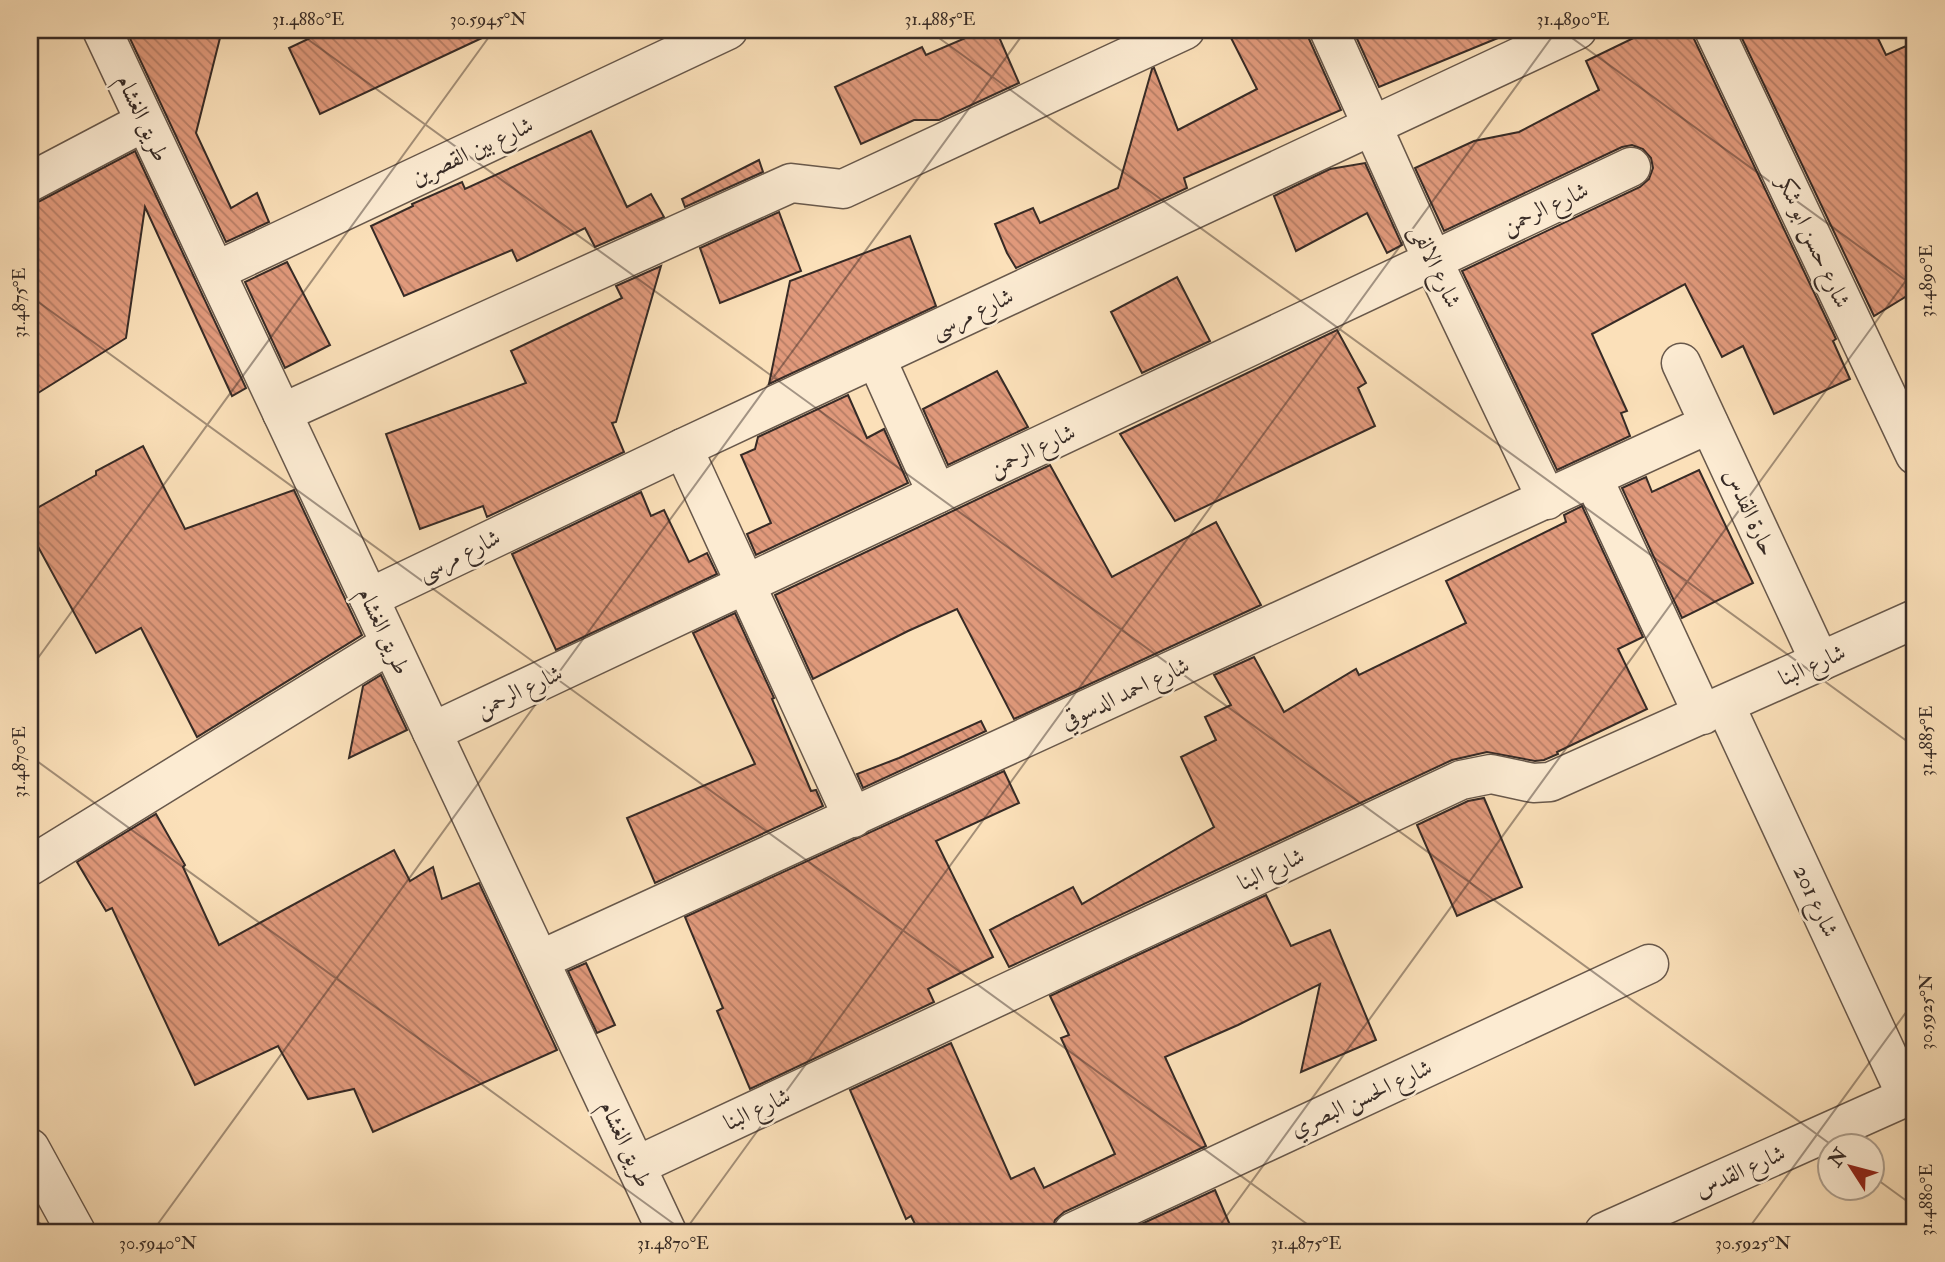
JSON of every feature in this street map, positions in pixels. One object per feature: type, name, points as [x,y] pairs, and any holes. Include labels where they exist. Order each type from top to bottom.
[{"type":"street","name":"طريق الغشام","points":[[103,30],[667,1232]]},
{"type":"street","name":"شارع بين القصرين","points":[[216,271],[729,30]]},
{"type":"street","points":[[282,413],[791,183],[843,189],[1185,30]]},
{"type":"street","name":"شارع الالفى","points":[[1328,30],[1433,261],[1547,500]]},
{"type":"street","name":"شارع مرسى","points":[[369,598],[683,448],[1577,30]]},
{"type":"street","name":"شارع حسن ابو شكر","points":[[1714,30],[1915,455]]},
{"type":"street","points":[[30,182],[145,122]]},
{"type":"street","name":"شارع الرحمن","points":[[432,732],[1632,167]]},
{"type":"street","points":[[876,358],[937,494]]},
{"type":"street","name":"حارة القدس","points":[[1681,363],[1820,662]]},
{"type":"street","name":"شارع احمد الدسوقي","points":[[540,960],[1709,424]]},
{"type":"street","points":[[683,448],[853,818]]},
{"type":"street","name":"شارع 201","points":[[1592,478],[1911,1095]]},
{"type":"street","name":"شارع البنا","points":[[636,1166],[1461,780],[1491,774],[1533,783],[1550,782],[1915,619]]},
{"type":"street","points":[[30,866],[390,644]]},
{"type":"street","name":"شارع الحسن البصري","points":[[1073,1232],[1649,964]]},
{"type":"street","name":"شارع القدس","points":[[1604,1232],[1911,1095]]},
{"type":"street","points":[[30,1148],[76,1232]]},
{"type":"building","points":[[126,30],[222,30],[196,133],[231,208],[257,193],[269,222],[226,242]]},
{"type":"building","points":[[327,30],[499,30],[320,114],[289,48]]},
{"type":"building","points":[[984,30],[996,30],[1019,83],[939,120],[914,120],[861,144],[835,87],[922,47],[926,55]]},
{"type":"building","points":[[1227,30],[1307,30],[1341,110],[1184,178],[1187,188],[1016,268],[995,224],[1033,208],[1040,223],[1118,188],[1152,69],[1154,68],[1178,130],[1257,89]]},
{"type":"building","points":[[1353,30],[1515,30],[1515,31],[1379,87]]},
{"type":"building","points":[[1650,30],[1692,30],[1836,339],[1833,341],[1850,379],[1774,414],[1743,346],[1722,357],[1685,284],[1592,334],[1627,411],[1621,413],[1630,436],[1557,470],[1462,271],[1640,187],[1649,179],[1653,168],[1651,158],[1643,149],[1632,145],[1622,147],[1444,231],[1415,168],[1474,141],[1519,132],[1599,90],[1586,61]]},
{"type":"building","points":[[1738,30],[1874,30],[1886,55],[1915,42],[1915,291],[1874,316]]},
{"type":"building","points":[[591,131],[627,207],[651,194],[664,217],[595,247],[585,228],[517,261],[512,250],[404,296],[371,226],[462,182],[465,189]]},
{"type":"building","points":[[135,151],[246,388],[232,396],[145,207],[126,338],[30,398],[30,204]]},
{"type":"building","points":[[759,160],[763,172],[685,207],[682,199]]},
{"type":"building","points":[[1365,163],[1402,245],[1387,253],[1367,213],[1296,251],[1274,196],[1330,169]]},
{"type":"building","points":[[779,212],[801,271],[720,303],[700,248]]},
{"type":"building","points":[[910,236],[936,306],[769,384],[790,281]]},
{"type":"building","points":[[287,262],[330,345],[285,368],[245,282]]},
{"type":"building","points":[[661,266],[616,422],[612,423],[624,452],[487,517],[483,506],[420,529],[386,434],[526,383],[511,351],[622,298],[616,286]]},
{"type":"building","points":[[1177,277],[1210,341],[1142,373],[1111,312]]},
{"type":"building","points":[[1337,330],[1366,383],[1358,388],[1375,426],[1175,521],[1120,434]]},
{"type":"building","points":[[997,371],[1028,427],[948,465],[923,409]]},
{"type":"building","points":[[848,395],[867,438],[884,429],[908,483],[756,555],[747,534],[771,523],[741,455],[755,449],[758,437]]},
{"type":"building","points":[[143,446],[185,529],[294,490],[362,635],[197,737],[141,628],[96,653],[30,532],[30,512],[96,475],[96,471]]},
{"type":"building","points":[[1050,465],[1112,577],[1216,522],[1261,605],[1014,719],[957,609],[813,679],[775,595]]},
{"type":"building","points":[[1699,470],[1753,583],[1682,618],[1622,488],[1646,477],[1652,492]]},
{"type":"building","points":[[641,492],[651,516],[664,510],[689,562],[707,553],[717,574],[556,650],[512,554]]},
{"type":"building","points":[[1582,506],[1643,637],[1618,649],[1647,709],[1544,760],[1535,761],[1487,752],[1452,760],[1009,967],[990,930],[1073,887],[1082,904],[1214,827],[1181,757],[1216,740],[1205,717],[1231,705],[1214,675],[1254,657],[1284,712],[1356,669],[1359,675],[1466,623],[1446,581],[1566,522],[1564,515]]},
{"type":"building","points":[[735,613],[774,698],[772,699],[811,791],[816,790],[823,806],[655,883],[627,818],[755,764],[693,633]]},
{"type":"building","points":[[381,675],[407,730],[349,758],[363,686]]},
{"type":"building","points":[[981,721],[986,731],[863,788],[857,774]]},
{"type":"building","points":[[1004,771],[1019,803],[936,841],[993,957],[928,989],[934,1002],[750,1089],[717,1011],[723,1008],[685,917]]},
{"type":"building","points":[[1484,798],[1522,887],[1457,916],[1417,825],[1468,801]]},
{"type":"building","points":[[156,814],[185,865],[183,867],[219,945],[394,850],[410,881],[433,867],[442,899],[479,883],[557,1050],[373,1132],[354,1089],[308,1099],[278,1046],[195,1085],[112,908],[106,911],[77,862]]},
{"type":"building","points":[[1266,895],[1291,946],[1330,930],[1376,1040],[1301,1072],[1320,984],[1238,1025],[1165,1057],[1206,1146],[1064,1212],[1055,1220],[1052,1232],[919,1232],[911,1216],[906,1219],[850,1090],[951,1043],[1011,1179],[1034,1168],[1044,1188],[1115,1154],[1061,1038],[1069,1035],[1050,996]]},
{"type":"building","points":[[586,963],[615,1025],[597,1033],[568,971]]},
{"type":"building","points":[[1215,1190],[1233,1232],[1124,1232]]}]
